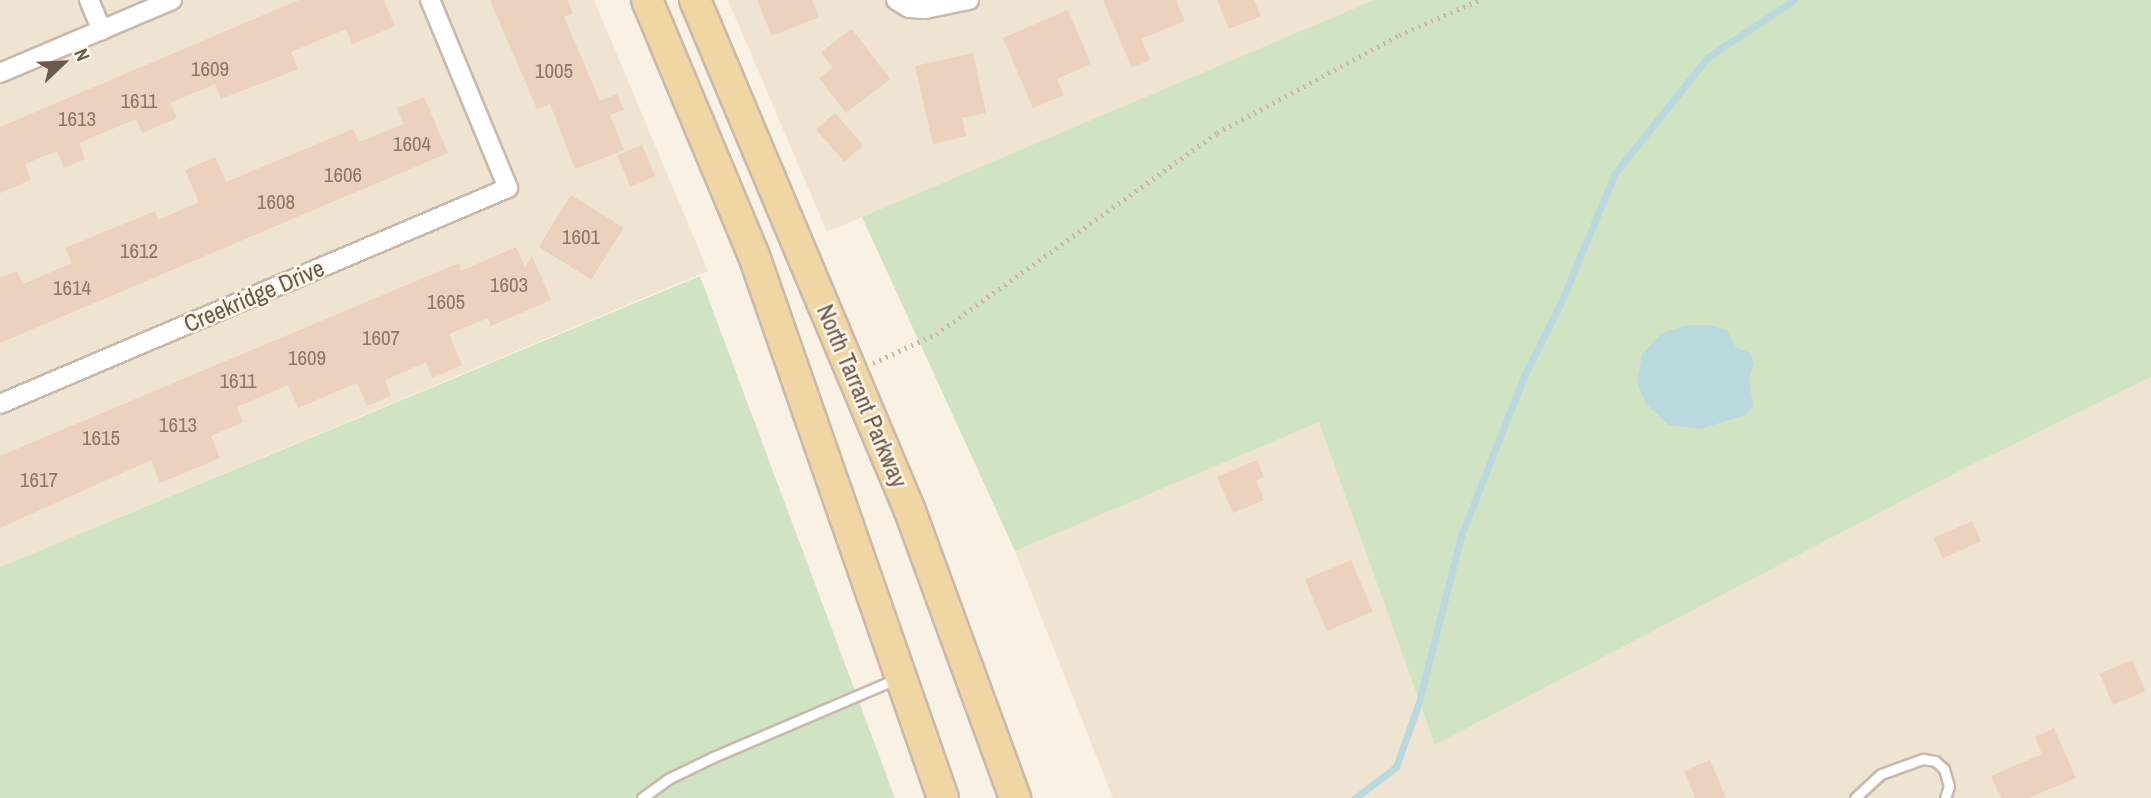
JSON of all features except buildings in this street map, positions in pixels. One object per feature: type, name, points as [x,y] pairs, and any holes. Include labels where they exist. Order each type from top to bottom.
[{"type":"main road","name":"North Tarrant Parkway","points":[[648,0],[753,253],[943,798]]},
{"type":"main road","name":"North Tarrant Parkway","points":[[695,0],[921,538],[1015,798]]},
{"type":"street","points":[[89,0],[102,30]]},
{"type":"street","points":[[0,73],[172,0]]},
{"type":"street","name":"Creekridge Drive","points":[[0,404],[508,188],[430,0]]},
{"type":"street","points":[[902,4],[925,9],[969,0]]},
{"type":"lane","points":[[642,798],[670,778],[713,757],[899,678]]},
{"type":"lane","points":[[1855,798],[1881,774],[1923,759],[1935,761],[1944,769],[1949,786],[1945,798]]},
{"type":"path","points":[[853,372],[936,334],[1217,133],[1399,35],[1479,0]]},
{"type":"shaded area","points":[[0,0],[594,0],[708,271],[0,567]]},
{"type":"shaded area","points":[[728,0],[1374,0],[827,232]]},
{"type":"shaded area","points":[[2151,377],[2151,798],[1113,798],[1015,551],[1319,421],[1435,745],[1967,467]]},
{"type":"green space","points":[[1374,0],[2151,0],[2151,377],[1967,467],[1435,745],[1319,422],[1015,551],[862,217]]},
{"type":"green space","points":[[700,276],[895,798],[0,798],[0,567]]},
{"type":"water","points":[[1687,325],[1710,325],[1727,330],[1736,347],[1750,353],[1754,364],[1749,377],[1753,406],[1746,415],[1700,429],[1669,425],[1646,404],[1637,382],[1642,354],[1662,333]]},
{"type":"waterway","points":[[1355,798],[1396,767],[1419,702],[1461,536],[1524,376],[1561,302],[1615,173],[1708,57],[1794,0]]}]
